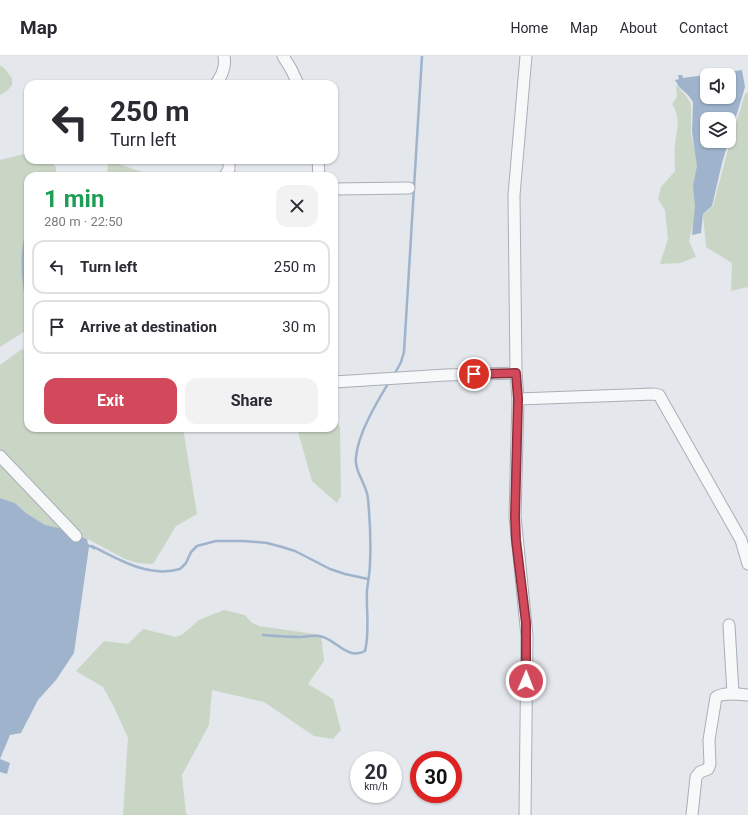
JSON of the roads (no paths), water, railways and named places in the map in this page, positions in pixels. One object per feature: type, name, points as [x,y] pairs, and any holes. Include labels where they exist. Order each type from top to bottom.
[{"type":"street","points":[[218,80],[224,69],[224,56]]},
{"type":"street","points":[[283,56],[296,80]]},
{"type":"street","points":[[524,815],[527,636],[516,540],[515,516],[518,399],[516,373],[514,195],[526,56]]},
{"type":"street","points":[[338,189],[408,188]]},
{"type":"street","points":[[338,382],[446,375],[516,373]]},
{"type":"street","points":[[518,399],[659,395],[741,540],[748,564]]},
{"type":"street","points":[[0,456],[76,536]]},
{"type":"street","points":[[729,625],[733,694]]},
{"type":"street","points":[[692,815],[696,777],[700,772],[708,768],[710,764],[709,740],[716,698],[718,695],[748,695]]},
{"type":"water","points":[[742,70],[745,87],[736,117],[736,112],[700,112],[700,148],[727,148],[712,206],[703,214],[701,233],[692,235],[695,206],[693,186],[697,166],[692,132],[693,102],[679,87],[675,80],[679,79],[678,75],[682,75],[683,78],[700,76],[700,104],[736,104],[736,71]]},
{"type":"water","points":[[24,239],[24,290],[22,279]]},
{"type":"water","points":[[0,498],[15,503],[26,513],[45,525],[64,529],[87,539],[88,544],[95,547],[95,550],[89,547],[74,653],[56,680],[38,700],[21,733],[10,735],[0,759]]},
{"type":"water","points":[[0,759],[10,763],[7,774],[0,772]]},
{"type":"waterway","points":[[394,375],[401,362],[404,352],[422,56]]},
{"type":"waterway","points":[[263,635],[296,637],[320,636],[328,639],[348,652],[359,653],[365,651],[368,628],[367,590],[370,566],[370,523],[367,494],[357,468],[356,457],[364,428],[389,382]]},
{"type":"waterway","points":[[92,546],[134,566],[157,571],[168,571],[180,569],[186,563],[191,552],[197,546],[216,541],[267,543],[295,551],[330,569],[368,579]]}]
